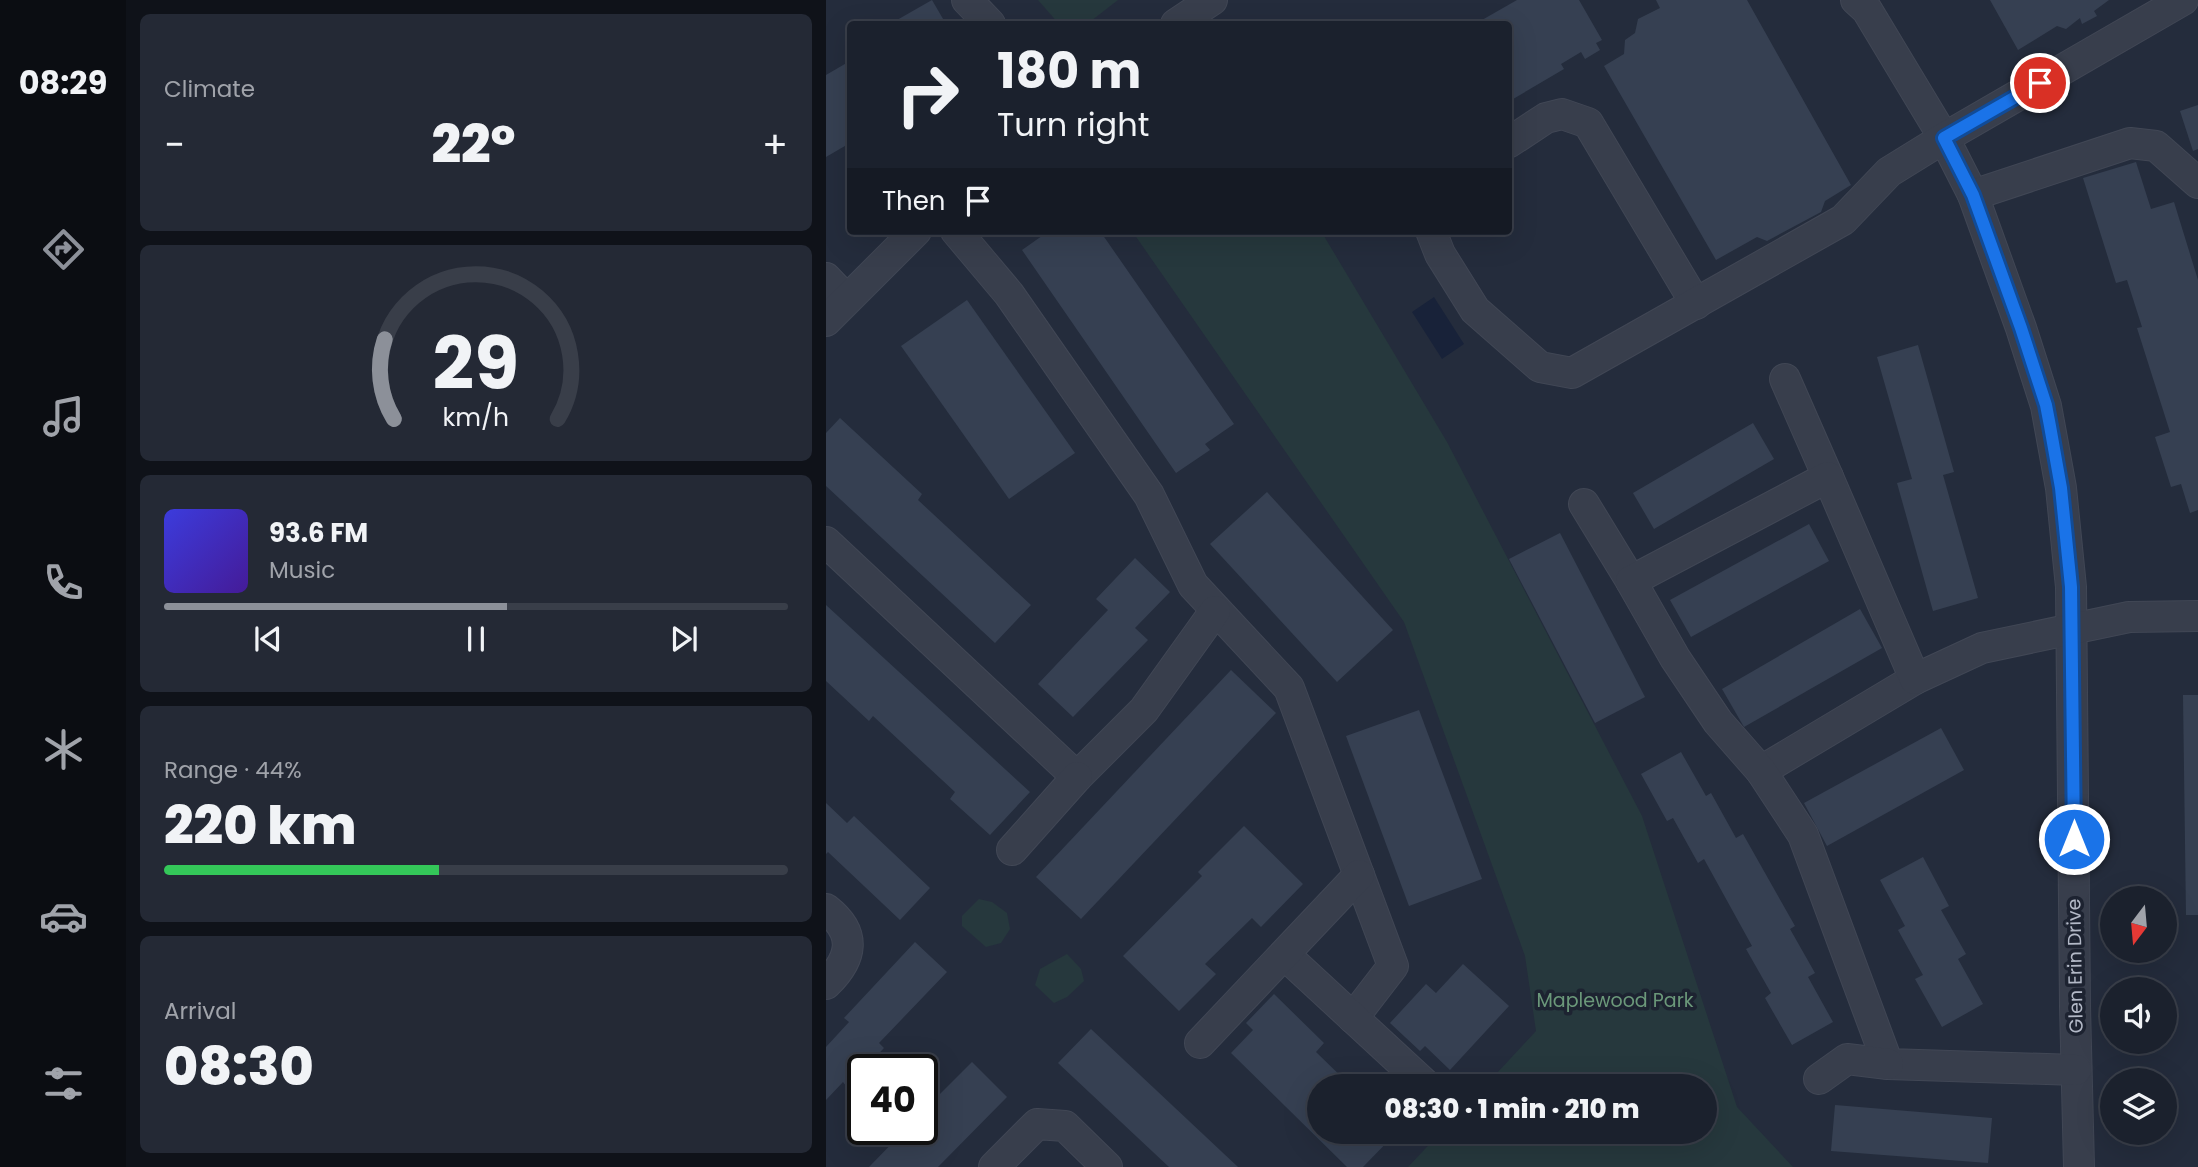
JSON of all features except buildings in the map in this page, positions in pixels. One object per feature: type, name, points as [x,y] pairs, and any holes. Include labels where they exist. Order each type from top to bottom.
[{"type":"street","points":[[967,0],[987,21]]},
{"type":"street","points":[[1180,21],[1212,0]]},
{"type":"street","points":[[1433,235],[1440,254],[1475,310],[1540,367],[1572,373],[1843,220],[1889,172],[2183,0]]},
{"type":"street","name":"Glen Erin Drive","points":[[1864,3],[1944,138],[1973,195],[2046,405],[2061,488],[2071,587],[2079,1167]]},
{"type":"street","points":[[1512,140],[1546,118],[1562,114],[1588,123],[1696,304]]},
{"type":"street","points":[[1973,195],[2130,143],[2156,146],[2198,183]]},
{"type":"street","points":[[826,321],[912,235]]},
{"type":"street","points":[[959,235],[1009,294],[1149,495],[1193,585],[1289,688],[1393,966],[1353,1018]]},
{"type":"street","points":[[826,278],[846,299]]},
{"type":"street","points":[[1785,379],[1915,679]]},
{"type":"street","points":[[1631,581],[1828,477]]},
{"type":"street","points":[[1584,504],[1675,658],[1718,722],[1761,771],[1803,835],[1888,1064]]},
{"type":"street","points":[[826,542],[972,682],[1077,777]]},
{"type":"street","points":[[1012,850],[1077,777],[1144,710],[1215,611]]},
{"type":"street","points":[[1761,771],[1915,679],[1982,648],[2129,617],[2198,616]]},
{"type":"street","points":[[1200,1043],[1359,875]]},
{"type":"street","points":[[826,909],[836,917],[849,936],[848,954],[839,972],[826,984]]},
{"type":"street","points":[[1285,955],[1414,1074]]},
{"type":"street","points":[[1819,1079],[1847,1059],[1888,1064],[2076,1070]]},
{"type":"street","points":[[994,1167],[1037,1124],[1065,1126],[1107,1167]]},
{"type":"green space","points":[[1038,0],[1118,0],[1091,21],[1056,21]]},
{"type":"green space","name":"Maplewood Park","points":[[1135,235],[1323,235],[1447,442],[1642,816],[1737,1107],[1793,1167],[1408,1167],[1430,1144],[1717,1144],[1717,1074],[1496,1074],[1536,1031],[1525,956],[1404,622]]},
{"type":"green space","points":[[979,899],[992,902],[1007,913],[1010,929],[1001,943],[986,947],[962,926],[962,916]]},
{"type":"green space","points":[[1067,954],[1081,969],[1084,981],[1067,997],[1054,1003],[1035,985],[1040,969]]},
{"type":"water","points":[[1434,297],[1464,344],[1442,359],[1412,312]]},
{"type":"route","points":[[2040,83],[1944,138],[1973,195],[2021,328],[2046,405],[2050,426],[2061,488],[2071,587],[2074,839]]}]
